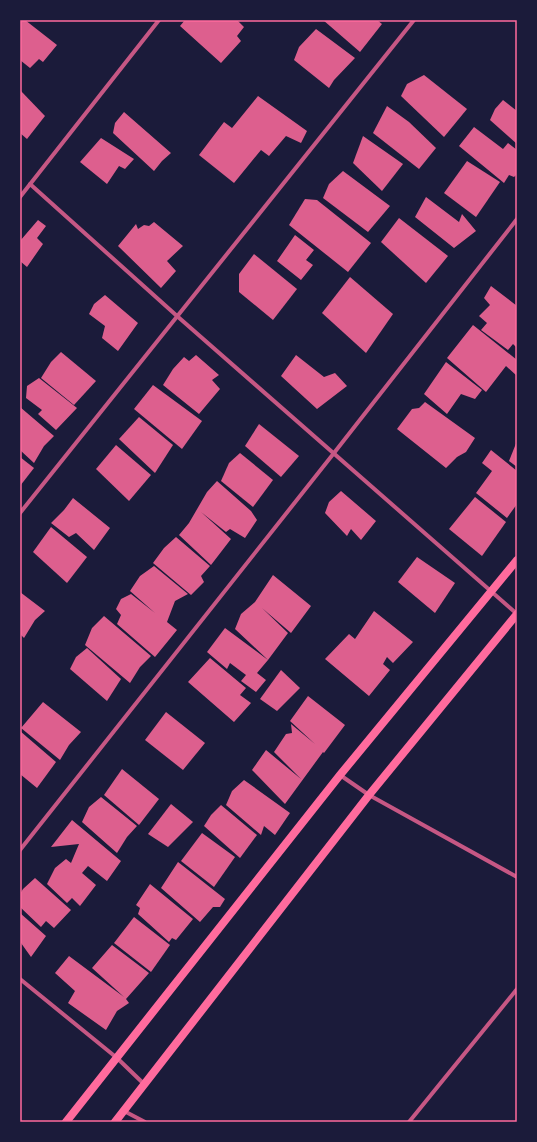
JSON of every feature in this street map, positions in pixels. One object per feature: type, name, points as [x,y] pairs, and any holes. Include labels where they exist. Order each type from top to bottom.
[{"type":"main road","points":[[66,1122],[340,775],[517,560]]},
{"type":"main road","points":[[115,1122],[369,795],[517,614]]},
{"type":"street","points":[[20,197],[159,20]]},
{"type":"street","points":[[20,514],[414,20]]},
{"type":"street","points":[[30,184],[177,316],[517,614]]},
{"type":"street","points":[[20,850],[334,454],[517,219]]},
{"type":"street","points":[[340,775],[369,795],[517,877]]},
{"type":"street","points":[[20,979],[117,1058],[144,1084]]},
{"type":"street","points":[[409,1122],[517,989]]},
{"type":"street","points":[[124,1111],[144,1122]]},
{"type":"building","points":[[20,20],[25,20],[57,45],[43,62],[39,59],[30,68],[20,60]]},
{"type":"building","points":[[185,20],[237,20],[244,27],[237,36],[241,41],[221,63],[180,26]]},
{"type":"building","points":[[323,20],[377,20],[382,24],[360,52]]},
{"type":"building","points":[[316,29],[355,58],[334,80],[329,88],[294,60],[299,47]]},
{"type":"building","points":[[424,75],[467,109],[444,137],[401,96],[407,84]]},
{"type":"building","points":[[20,90],[45,116],[27,139],[20,133]]},
{"type":"building","points":[[258,96],[307,131],[301,143],[286,136],[269,156],[261,150],[234,183],[199,155],[224,122],[232,128]]},
{"type":"building","points":[[503,100],[517,111],[517,144],[490,120],[495,109]]},
{"type":"building","points":[[387,106],[409,122],[436,148],[419,169],[373,133]]},
{"type":"building","points":[[124,112],[171,153],[154,171],[113,133],[115,123]]},
{"type":"building","points":[[474,127],[503,149],[508,143],[517,150],[517,174],[514,177],[509,175],[504,183],[459,146]]},
{"type":"building","points":[[363,136],[403,164],[382,191],[353,163]]},
{"type":"building","points":[[101,138],[134,159],[125,169],[119,166],[107,184],[80,162]]},
{"type":"building","points":[[467,161],[500,182],[476,217],[444,193]]},
{"type":"building","points":[[343,171],[390,206],[368,232],[323,198],[329,184]]},
{"type":"building","points":[[426,197],[459,222],[462,214],[476,231],[454,248],[415,217]]},
{"type":"building","points":[[305,199],[317,200],[371,243],[348,272],[289,225]]},
{"type":"building","points":[[399,218],[448,256],[426,283],[381,242]]},
{"type":"building","points":[[38,220],[46,226],[37,238],[43,244],[27,267],[20,261],[20,241]]},
{"type":"building","points":[[154,222],[183,246],[167,261],[176,271],[161,288],[118,246],[136,224],[138,229],[144,225],[149,226]]},
{"type":"building","points":[[295,235],[314,250],[306,260],[313,265],[301,280],[277,261]]},
{"type":"building","points":[[254,254],[297,289],[273,320],[239,292],[239,274]]},
{"type":"building","points":[[350,277],[393,314],[366,353],[322,313]]},
{"type":"building","points":[[491,286],[517,306],[517,348],[513,344],[508,350],[481,330],[487,323],[479,316],[490,305],[484,298]]},
{"type":"building","points":[[105,295],[138,323],[118,351],[102,338],[105,326],[89,314],[94,304]]},
{"type":"building","points":[[473,325],[517,360],[517,376],[506,366],[486,392],[447,358]]},
{"type":"building","points":[[61,352],[96,381],[74,405],[41,378],[51,362]]},
{"type":"building","points":[[196,355],[219,375],[212,380],[220,389],[199,414],[163,385],[173,369],[184,357],[189,361]]},
{"type":"building","points":[[296,355],[324,377],[335,373],[347,386],[317,409],[281,376]]},
{"type":"building","points":[[446,362],[482,390],[475,399],[461,394],[447,414],[424,394]]},
{"type":"building","points":[[39,378],[77,408],[56,430],[38,414],[42,410],[26,398],[27,386]]},
{"type":"building","points":[[153,385],[202,421],[182,449],[134,409]]},
{"type":"building","points":[[425,402],[475,438],[466,452],[457,457],[446,468],[397,429],[412,409],[419,408]]},
{"type":"building","points":[[20,407],[54,436],[44,446],[34,463],[20,450]]},
{"type":"building","points":[[139,417],[173,445],[155,473],[119,439]]},
{"type":"building","points":[[259,424],[299,456],[281,477],[245,446]]},
{"type":"building","points":[[517,441],[517,467],[509,461]]},
{"type":"building","points":[[116,445],[151,475],[129,501],[96,469]]},
{"type":"building","points":[[491,450],[517,471],[517,504],[507,518],[476,493],[492,471],[482,463]]},
{"type":"building","points":[[240,453],[273,480],[253,507],[221,481],[229,463]]},
{"type":"building","points":[[20,457],[34,468],[20,486]]},
{"type":"building","points":[[217,481],[251,511],[257,520],[245,538],[230,529],[226,532],[201,512],[231,539],[211,565],[179,535],[189,523],[207,492]]},
{"type":"building","points":[[341,491],[376,521],[361,540],[351,529],[347,536],[325,513],[329,502]]},
{"type":"building","points":[[475,497],[506,522],[482,556],[449,529]]},
{"type":"building","points":[[73,498],[110,528],[94,550],[76,533],[69,537],[51,523]]},
{"type":"building","points":[[51,527],[87,557],[67,583],[33,552]]},
{"type":"building","points":[[176,537],[210,566],[201,576],[204,582],[191,595],[153,563],[164,548]]},
{"type":"building","points":[[417,557],[455,583],[435,613],[398,582]]},
{"type":"building","points":[[154,566],[188,594],[175,601],[167,622],[177,630],[155,657],[117,624],[121,615],[116,609],[121,599],[131,594],[155,613],[130,591],[140,576]]},
{"type":"building","points":[[273,575],[311,606],[291,633],[262,608],[288,633],[268,660],[235,629],[241,614],[255,602]]},
{"type":"building","points":[[20,592],[45,611],[35,620],[24,638],[20,634]]},
{"type":"building","points":[[374,611],[413,642],[393,663],[387,657],[383,664],[390,670],[369,696],[325,659],[349,634],[355,639]]},
{"type":"building","points":[[104,616],[151,656],[140,667],[130,683],[85,645],[92,628]]},
{"type":"building","points":[[225,628],[268,660],[257,673],[266,680],[256,692],[241,681],[246,675],[230,663],[227,669],[207,652]]},
{"type":"building","points":[[87,648],[121,679],[107,701],[70,669],[76,657]]},
{"type":"building","points":[[210,658],[246,688],[240,695],[251,703],[234,722],[188,682]]},
{"type":"building","points":[[281,670],[300,688],[277,711],[260,699]]},
{"type":"building","points":[[308,696],[345,725],[285,804],[252,770],[266,750],[301,779],[274,752],[286,734],[292,733],[291,724],[315,744],[290,721]]},
{"type":"building","points":[[43,702],[81,732],[69,745],[60,760],[21,728]]},
{"type":"building","points":[[166,712],[205,743],[183,770],[145,740]]},
{"type":"building","points":[[20,731],[56,762],[37,788],[20,774]]},
{"type":"building","points":[[122,769],[159,799],[139,825],[104,795]]},
{"type":"building","points":[[244,780],[290,813],[275,835],[264,826],[261,835],[226,805],[232,791]]},
{"type":"building","points":[[101,797],[137,826],[127,837],[117,853],[82,822],[89,807]]},
{"type":"building","points":[[171,804],[193,822],[168,847],[148,834]]},
{"type":"building","points":[[221,805],[257,835],[240,858],[204,826],[211,815]]},
{"type":"building","points":[[72,820],[121,861],[107,881],[88,866],[82,873],[96,885],[80,906],[72,898],[67,903],[47,884],[55,868],[66,859],[71,863],[79,844],[51,847]]},
{"type":"building","points":[[202,833],[235,857],[214,887],[181,861]]},
{"type":"building","points":[[178,862],[225,899],[220,907],[213,907],[200,922],[161,888]]},
{"type":"building","points":[[35,878],[71,910],[54,928],[46,921],[41,927],[20,907],[20,894],[23,889]]},
{"type":"building","points":[[150,884],[193,919],[176,940],[172,938],[169,942],[138,914],[140,908],[136,905]]},
{"type":"building","points":[[20,913],[46,936],[31,957],[21,943],[20,944]]},
{"type":"building","points":[[134,917],[170,945],[151,972],[114,943]]},
{"type":"building","points":[[112,945],[149,973],[126,999],[129,1003],[117,1011],[106,1030],[68,1003],[75,991],[55,973],[69,956],[124,997],[92,968]]}]
